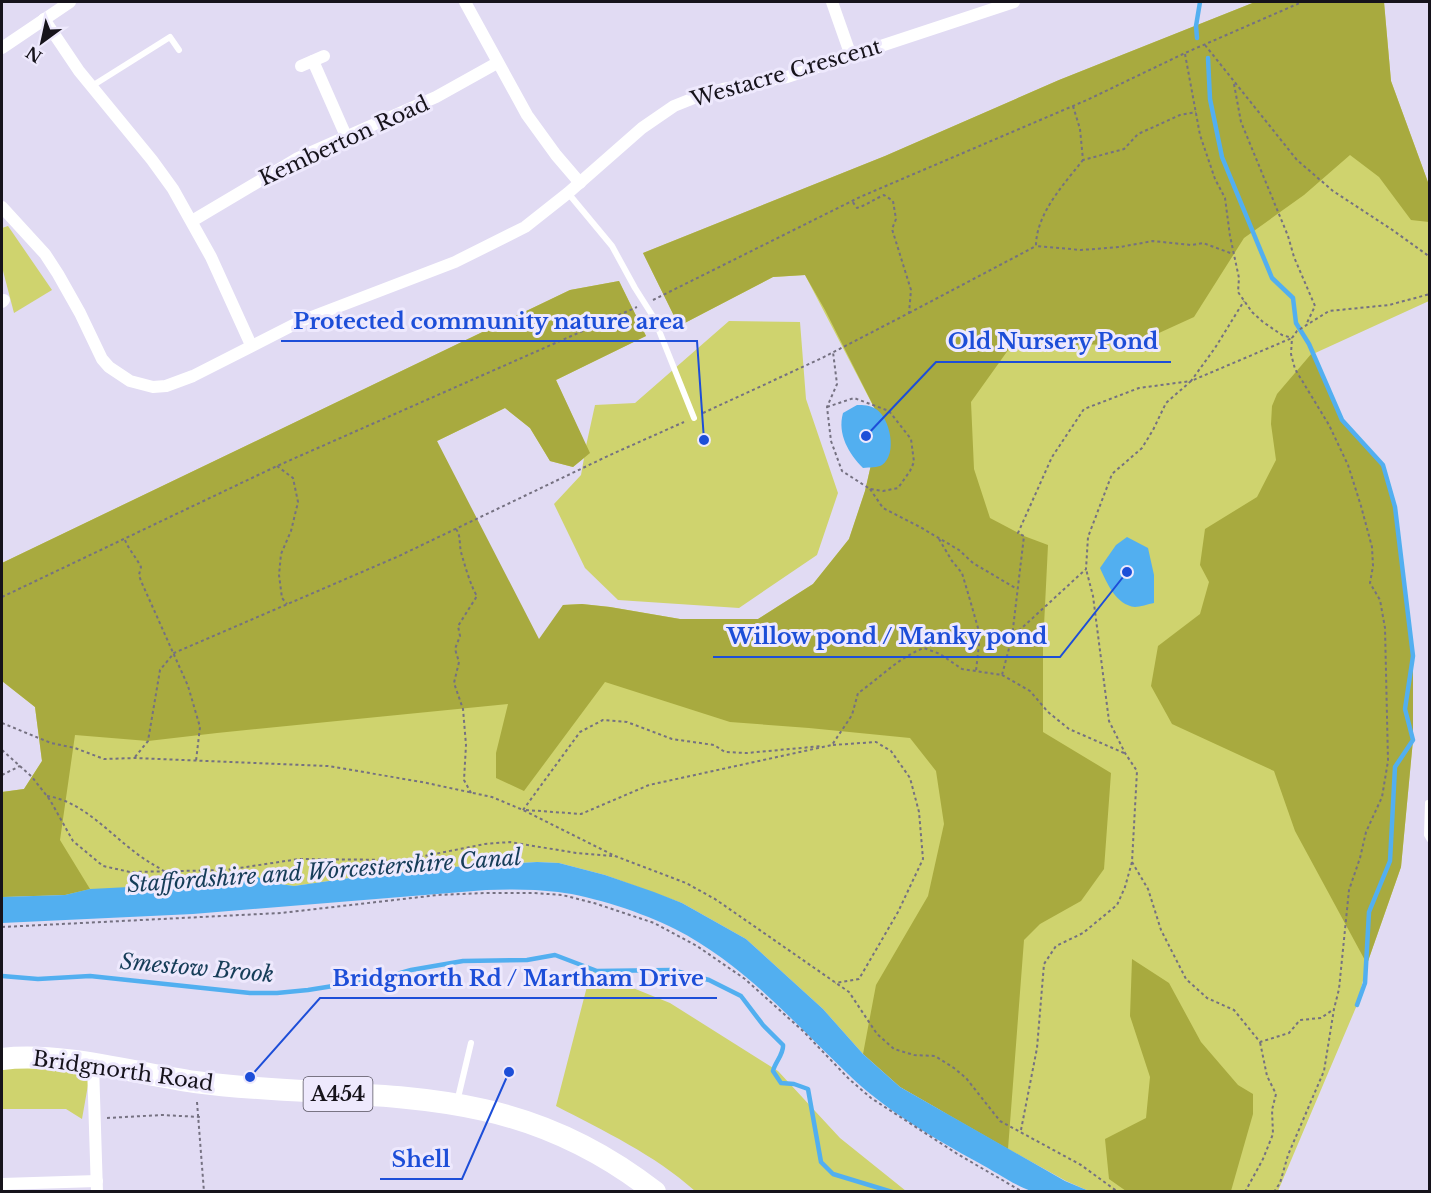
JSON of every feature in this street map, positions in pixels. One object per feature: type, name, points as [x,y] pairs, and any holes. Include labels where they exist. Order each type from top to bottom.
[{"type":"highway","name":"Bridgnorth Road","points":[[2,1059],[35,1058],[194,1082],[409,1099],[456,1105],[494,1113],[558,1134],[618,1165],[655,1191]]},
{"type":"street","points":[[2,48],[70,2]]},
{"type":"street","points":[[465,2],[497,63],[539,134],[580,183]]},
{"type":"street","points":[[832,2],[851,56]]},
{"type":"street","name":"Westacre Crescent","points":[[2,207],[45,254],[80,314],[102,359],[109,367],[130,381],[153,387],[180,382],[301,321],[455,262],[525,227],[580,183],[642,128],[674,106],[699,96],[787,77],[1014,2]]},
{"type":"street","points":[[44,19],[91,87],[152,159],[192,221],[212,257],[251,345]]},
{"type":"street","points":[[313,61],[346,136]]},
{"type":"street","name":"Kemberton Road","points":[[192,221],[298,158],[436,97],[497,63]]},
{"type":"street","points":[[2,1184],[97,1186],[93,1065]]},
{"type":"lane","points":[[91,87],[170,37],[179,50]]},
{"type":"lane","points":[[568,193],[612,246],[654,318],[694,418]]},
{"type":"lane","points":[[1428,803],[1427,835],[1430,840]]},
{"type":"lane","points":[[456,1105],[471,1043]]},
{"type":"path","points":[[1205,45],[1296,160],[1333,191],[1430,257]]},
{"type":"path","points":[[1185,53],[1200,135],[1215,179],[1225,198],[1239,278],[1238,292],[1263,322],[1282,335],[1292,338]]},
{"type":"path","points":[[1233,83],[1241,122],[1315,306],[1305,328]]},
{"type":"path","points":[[1073,106],[1080,129],[1083,160]]},
{"type":"path","points":[[1036,246],[1036,234],[1044,217],[1056,196],[1083,160],[1124,149],[1138,134],[1180,115],[1196,112]]},
{"type":"path","points":[[852,201],[856,208],[867,206],[874,199],[884,195],[893,201],[896,219],[892,229],[911,290],[909,314]]},
{"type":"path","points":[[135,758],[148,741],[160,670],[174,653],[399,556],[610,454],[694,418],[909,314],[1036,246],[1081,250],[1120,247],[1153,241],[1191,245],[1203,243],[1233,254]]},
{"type":"path","points":[[1002,675],[1012,637],[1018,590],[1024,536],[1018,533],[1053,457],[1084,409],[1139,388],[1191,381],[1292,338],[1298,331],[1329,310],[1389,304],[1430,294]]},
{"type":"path","points":[[1021,1131],[1037,1048],[1044,964],[1056,946],[1083,933],[1117,905],[1132,862],[1137,771],[1108,721],[1093,596],[1086,569],[1088,537],[1112,474],[1142,448],[1166,403],[1191,381],[1244,301]]},
{"type":"path","points":[[1274,1191],[1280,1183],[1288,1155],[1324,1071],[1340,978],[1349,890],[1366,832],[1382,796],[1388,761],[1385,628],[1380,600],[1370,583],[1373,567],[1372,548],[1348,465],[1329,425],[1295,369],[1291,354],[1292,338]]},
{"type":"path","points":[[833,352],[837,384],[827,407],[831,441],[842,471],[870,489],[883,508],[959,550],[982,568],[1018,590]]},
{"type":"path","points":[[827,407],[854,398],[873,404],[889,411],[911,440],[914,462],[898,488],[883,491],[870,489]]},
{"type":"path","points":[[277,466],[293,478],[298,502],[291,531],[281,554],[279,575],[282,598],[287,604]]},
{"type":"path","points":[[456,528],[460,534],[460,549],[477,597],[458,626],[460,636],[455,649],[459,662],[454,683],[465,722],[464,780],[471,793]]},
{"type":"path","points":[[937,537],[962,573],[970,600],[980,635],[976,671]]},
{"type":"path","points":[[125,540],[131,554],[141,567],[139,575],[141,581],[188,686],[200,727],[196,761]]},
{"type":"path","points":[[1012,637],[1086,569]]},
{"type":"path","points":[[523,810],[581,814],[649,785],[832,745],[852,715],[858,693],[908,654],[924,648],[940,654],[962,669],[1002,675],[1030,691],[1069,729],[1125,753]]},
{"type":"path","points":[[523,810],[580,732],[603,720],[627,722],[672,739],[714,745],[725,752],[747,753],[876,742],[891,751],[910,778],[919,812],[923,859],[898,912],[859,979],[835,983]]},
{"type":"path","points":[[2,723],[51,743],[75,748],[104,759],[135,758],[328,766],[492,797],[615,856],[686,883],[716,898],[849,992],[877,1034],[894,1049],[914,1055],[935,1056],[954,1068],[966,1078],[1000,1121],[1081,1165],[1118,1191]]},
{"type":"path","points":[[2,750],[32,777],[47,796],[73,841],[102,866],[130,872],[226,870],[299,858],[404,860],[485,844],[510,842],[576,853],[615,856]]},
{"type":"path","points":[[2,775],[20,766]]},
{"type":"path","points":[[47,796],[55,797],[82,811],[110,830],[135,853],[164,871]]},
{"type":"path","points":[[1132,862],[1148,889],[1161,930],[1186,979],[1207,998],[1234,1010],[1260,1042],[1267,1076],[1276,1094],[1272,1110],[1274,1134],[1245,1191]]},
{"type":"path","points":[[2,927],[281,913],[438,895],[486,893],[534,892],[562,895],[594,903],[654,923],[697,946],[745,979],[803,1031],[849,1079],[871,1098],[959,1155],[1023,1191]]},
{"type":"path","points":[[1260,1042],[1289,1033],[1300,1020],[1321,1018],[1334,1010]]},
{"type":"path","points":[[194,1082],[200,1117],[204,1191]]},
{"type":"path","points":[[95,1118],[162,1115],[200,1117]]},
{"type":"green space","points":[[1255,2],[1384,2],[1391,81],[1429,185],[1429,301],[1313,354],[1342,420],[1383,465],[1395,507],[1413,656],[1413,740],[1401,867],[1367,964],[1357,1005],[1278,1191],[1089,1191],[1066,1181],[952,1118],[863,1054],[823,1009],[746,939],[682,903],[605,875],[559,863],[537,862],[453,867],[294,886],[266,882],[258,878],[207,876],[149,886],[65,895],[2,897],[2,792],[24,789],[42,761],[35,707],[2,681],[2,563],[570,290],[619,281],[646,336],[556,380],[586,446],[595,405],[635,403],[729,321],[800,322],[806,399],[838,493],[817,555],[739,608],[618,600],[585,568],[554,504],[581,475],[584,458],[573,467],[550,461],[530,428],[505,408],[437,441],[509,704],[563,605],[582,604],[610,607],[680,619],[758,619],[813,584],[849,539],[865,491],[881,421],[805,275],[773,277],[679,326],[643,253],[885,156],[1059,80]]},
{"type":"green space","points":[[8,226],[52,290],[14,313],[2,267],[2,228]]},
{"type":"green space","points":[[591,971],[670,1003],[778,1071],[840,1138],[906,1191],[695,1191],[646,1155],[556,1106]]},
{"type":"green space","points":[[2,1062],[91,1068],[82,1119],[66,1109],[2,1109]]},
{"type":"shaded area","points":[[1255,2],[1384,2],[1391,81],[1429,185],[1429,222],[1411,220],[1379,177],[1350,155],[1304,195],[1244,238],[1194,317],[1137,343],[1079,345],[1016,339],[971,402],[974,469],[990,518],[1024,536],[1048,545],[1043,646],[1043,732],[1111,773],[1104,869],[1081,901],[1040,924],[1024,940],[1008,1149],[900,1087],[863,1054],[876,985],[928,896],[944,824],[936,771],[910,738],[730,722],[605,682],[524,791],[496,778],[496,753],[508,704],[148,741],[75,735],[60,840],[90,889],[65,895],[2,897],[2,792],[24,789],[42,761],[35,707],[2,681],[2,563],[570,290],[619,281],[646,336],[556,380],[590,453],[573,467],[550,461],[530,428],[505,408],[437,441],[539,639],[563,605],[582,604],[610,607],[680,619],[758,619],[813,584],[849,539],[865,491],[881,421],[805,275],[773,277],[679,326],[643,253],[885,156],[1059,80]]},
{"type":"shaded area","points":[[1312,353],[1342,420],[1383,465],[1396,516],[1413,656],[1413,740],[1401,867],[1367,964],[1295,831],[1274,771],[1172,724],[1151,686],[1158,646],[1200,614],[1209,582],[1200,565],[1205,529],[1257,497],[1276,460],[1271,424],[1272,406],[1277,394]]},
{"type":"shaded area","points":[[1132,959],[1169,983],[1201,1042],[1238,1085],[1253,1094],[1253,1114],[1231,1191],[1126,1191],[1109,1179],[1105,1139],[1146,1118],[1150,1077],[1130,1016]]},
{"type":"water","points":[[857,405],[876,409],[885,420],[891,445],[887,460],[880,466],[863,468],[853,456],[843,436],[843,413]]},
{"type":"water","points":[[1127,537],[1148,548],[1154,575],[1154,603],[1135,607],[1122,602],[1113,592],[1100,568],[1116,545]]},
{"type":"water","points":[[537,862],[559,863],[605,875],[654,892],[682,903],[746,939],[823,1009],[863,1054],[900,1087],[1065,1181],[1089,1191],[1031,1191],[944,1144],[910,1123],[862,1087],[767,995],[700,943],[648,917],[586,897],[540,890],[486,890],[193,914],[2,923],[2,897],[65,895],[90,889],[149,886],[207,876],[253,874],[266,882],[294,886],[371,875]]},
{"type":"waterway","points":[[1197,38],[1196,26],[1200,2]]},
{"type":"waterway","points":[[1208,58],[1210,99],[1222,157],[1272,278],[1293,298],[1296,323],[1309,344],[1342,420],[1383,465],[1395,507],[1413,656],[1405,709],[1413,740],[1395,767],[1390,861],[1369,912],[1365,983],[1357,1005]]},
{"type":"waterway","name":"Smestow Brook","points":[[2,976],[38,979],[90,976],[250,993],[277,993],[383,978],[411,970],[463,961],[527,960],[555,955],[597,971],[672,970],[709,980],[741,996],[763,1025],[783,1045],[773,1071],[781,1083],[794,1084],[808,1089],[821,1162],[833,1174],[892,1192]]},
{"type":"place","name":"Old Nursery Pond","points":[[866,436]]},
{"type":"place","name":"Protected community nature area","points":[[704,440]]},
{"type":"place","name":"Willow pond / Manky pond","points":[[1127,572]]},
{"type":"place","name":"Shell","points":[[509,1072]]},
{"type":"place","name":"Bridgnorth Rd / Martham Drive","points":[[250,1077]]},
{"type":"water label","name":"Staffordshire and Worcestershire Canal","points":[[324,871]]}]
